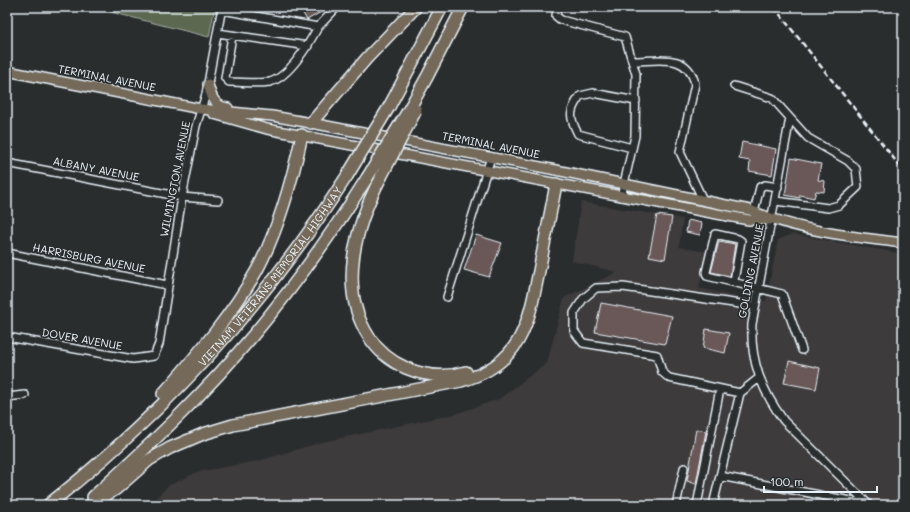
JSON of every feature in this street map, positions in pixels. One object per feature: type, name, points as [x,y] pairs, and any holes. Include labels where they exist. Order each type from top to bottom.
[{"type":"highway","points":[[311,123],[367,58],[416,7]]},
{"type":"highway","name":"VIETNAM VETERANS MEMORIAL HIGHWAY","points":[[48,505],[110,454],[161,405],[234,328],[270,284],[347,176],[389,107],[442,7]]},
{"type":"highway","name":"VIETNAM VETERANS MEMORIAL HIGHWAY","points":[[84,505],[148,448],[255,333],[332,231],[412,111],[463,7]]},
{"type":"highway","points":[[412,111],[364,214],[355,251],[353,282],[357,311],[366,332],[376,346],[388,358],[409,369],[441,376],[464,373],[486,363],[499,353],[513,335],[524,307],[553,184]]},
{"type":"highway","points":[[110,454],[197,354],[236,304],[257,270],[275,230],[298,157],[302,135]]},
{"type":"highway","points":[[90,505],[116,488],[149,460],[174,446],[203,434],[233,425],[456,382],[475,377],[493,367],[515,346],[529,318],[553,184]]},
{"type":"main road","name":"TERMINAL AVENUE","points":[[7,71],[202,109],[272,116],[491,157],[703,200],[754,212],[772,220]]},
{"type":"main road","points":[[208,84],[211,97],[223,107],[259,112],[272,116]]},
{"type":"main road","name":"TERMINAL AVENUE","points":[[202,109],[218,116],[267,129],[621,197],[749,220],[772,220],[863,238],[903,243]]},
{"type":"main road","points":[[302,135],[311,123]]},
{"type":"main road","points":[[553,184],[556,170]]},
{"type":"street","points":[[232,36],[225,78],[229,82],[270,82],[281,76],[308,46],[318,27],[337,7]]},
{"type":"street","points":[[557,7],[556,16],[561,20],[625,37],[636,74],[636,100],[635,136],[621,197]]},
{"type":"street","points":[[222,9],[318,27]]},
{"type":"street","name":"WILMINGTON AVENUE","points":[[154,356],[159,344],[182,196],[196,126],[208,84],[222,9]]},
{"type":"street","points":[[217,33],[308,46]]},
{"type":"street","points":[[632,61],[678,61],[687,66],[693,73],[695,84],[680,152],[682,159],[697,185],[703,200]]},
{"type":"street","points":[[734,86],[772,98],[808,138],[848,161],[856,169],[858,187],[839,205],[828,208],[776,201]]},
{"type":"street","points":[[632,148],[578,134],[571,120],[573,106],[580,96],[593,93],[636,100]]},
{"type":"street","name":"GOLDING AVENUE","points":[[790,118],[776,201],[754,306],[751,336],[752,352],[759,378],[773,407],[784,421],[868,505]]},
{"type":"street","points":[[447,297],[491,157]]},
{"type":"street","name":"ALBANY AVENUE","points":[[7,163],[182,196],[218,200]]},
{"type":"street","points":[[754,212],[760,187],[765,185],[778,187]]},
{"type":"street","points":[[734,282],[741,242],[738,239],[715,234],[706,272],[707,276],[782,294],[802,350]]},
{"type":"street","name":"HARRISBURG AVENUE","points":[[7,253],[168,285]]},
{"type":"street","points":[[740,393],[669,378],[662,372],[657,355],[583,343],[574,332],[574,313],[582,299],[596,288],[623,286],[754,306]]},
{"type":"street","name":"DOVER AVENUE","points":[[7,337],[133,359],[154,356]]},
{"type":"street","points":[[713,505],[740,393],[759,378]]},
{"type":"street","points":[[697,505],[720,389]]},
{"type":"street","points":[[7,397],[25,395]]},
{"type":"street","points":[[676,505],[684,468]]},
{"type":"street","points":[[720,476],[868,505]]},
{"type":"shaded area","points":[[581,202],[683,219],[679,247],[707,252],[699,288],[741,298],[766,301],[778,240],[792,234],[903,254],[903,505],[149,505],[168,486],[197,472],[258,461],[322,442],[455,414],[499,399],[547,363],[564,298],[617,272],[572,261]]},
{"type":"green space","points":[[91,7],[215,7],[209,37]]},
{"type":"building","points":[[299,7],[321,7],[323,11],[307,20]]},
{"type":"building","points":[[742,142],[776,149],[772,175],[749,171],[750,161],[739,159]]},
{"type":"building","points":[[791,158],[821,164],[818,180],[825,181],[824,192],[816,191],[814,198],[800,195],[800,198],[785,195]]},
{"type":"building","points":[[657,215],[672,217],[665,259],[649,256]]},
{"type":"building","points":[[688,220],[702,223],[700,235],[686,232]]},
{"type":"building","points":[[476,235],[502,243],[489,277],[464,270]]},
{"type":"building","points":[[719,241],[735,244],[730,276],[711,272]]},
{"type":"building","points":[[601,303],[672,316],[665,344],[595,332]]},
{"type":"building","points":[[706,329],[729,333],[725,353],[703,348]]},
{"type":"building","points":[[789,361],[820,368],[816,389],[784,383]]},
{"type":"building","points":[[696,429],[706,431],[696,484],[687,481]]},
{"type":"railway","points":[[774,7],[903,170]]}]
